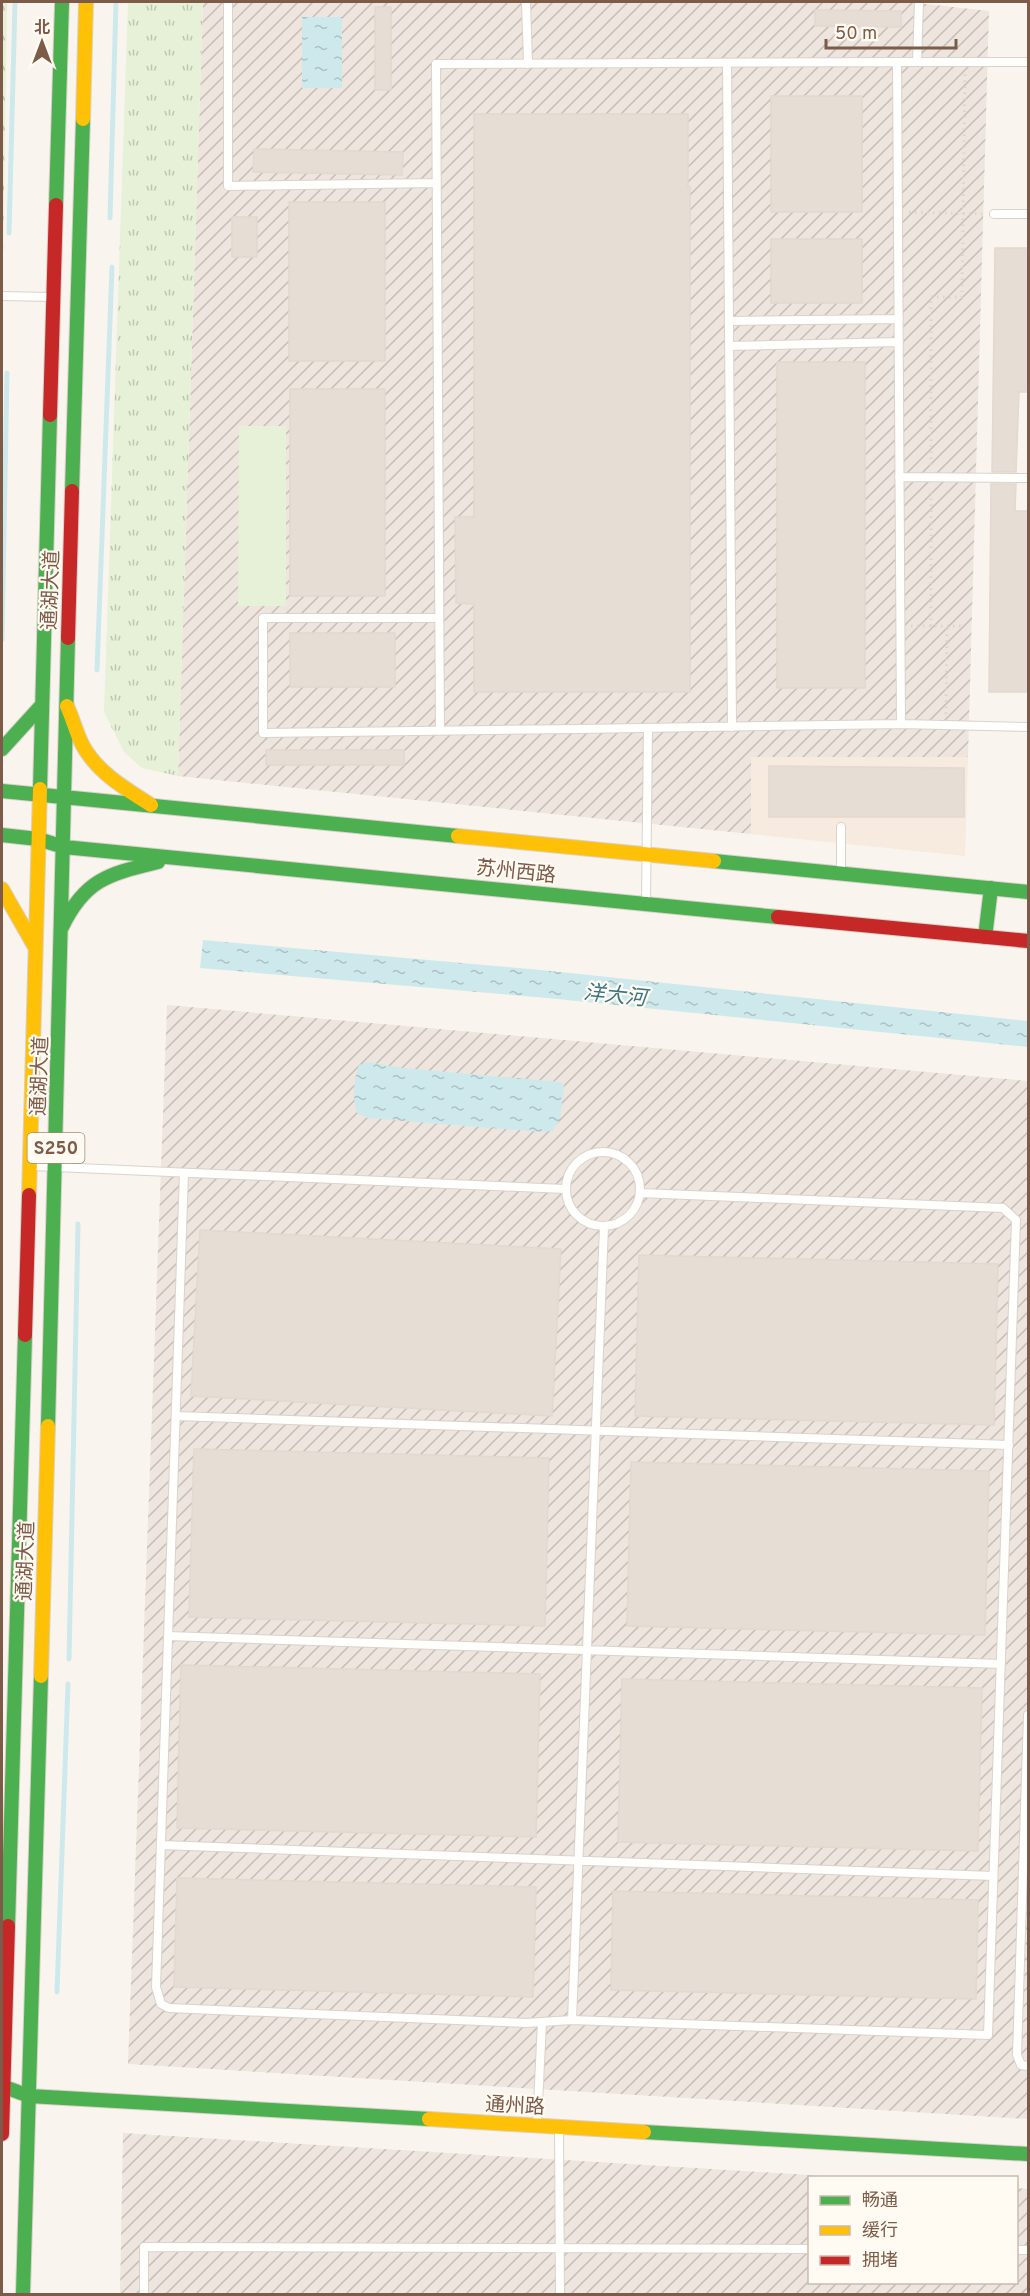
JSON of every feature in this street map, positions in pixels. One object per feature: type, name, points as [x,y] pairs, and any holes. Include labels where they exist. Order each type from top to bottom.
[{"type":"main road","name":"通湖大道","points":[[2,2134],[62,2]]},
{"type":"main road","name":"通湖大道","points":[[23,2295],[56,1167],[86,2]]},
{"type":"main road","points":[[67,704],[84,747],[95,762],[122,786],[154,807]]},
{"type":"main road","points":[[2,749],[42,705]]},
{"type":"main road","name":"苏州西路","points":[[2,791],[1029,892]]},
{"type":"main road","name":"苏州西路","points":[[2,835],[38,838],[64,847],[1029,941]]},
{"type":"main road","points":[[62,927],[75,903],[88,889],[104,879],[126,869],[177,858]]},
{"type":"main road","points":[[985,937],[991,888]]},
{"type":"main road","points":[[2,889],[36,947]]},
{"type":"main road","name":"通州路","points":[[2,2086],[29,2096],[1029,2154]]},
{"type":"lane","points":[[228,2],[228,186],[436,183]]},
{"type":"lane","points":[[526,2],[528,64]]},
{"type":"lane","points":[[917,62],[918,2]]},
{"type":"lane","points":[[897,62],[901,724]]},
{"type":"lane","points":[[440,731],[436,64],[1029,62]]},
{"type":"lane","points":[[727,63],[732,727]]},
{"type":"lane","points":[[994,214],[1029,214]]},
{"type":"lane","points":[[2,296],[53,297]]},
{"type":"lane","points":[[729,321],[899,319]]},
{"type":"lane","points":[[729,346],[899,342]]},
{"type":"lane","points":[[899,477],[1029,478]]},
{"type":"lane","points":[[439,618],[263,618],[263,733],[901,724],[1029,727]]},
{"type":"lane","points":[[646,904],[648,728]]},
{"type":"lane","points":[[841,827],[841,873]]},
{"type":"lane","points":[[595,1152],[608,1152],[620,1155],[638,1173],[640,1193],[635,1209],[627,1219],[604,1227],[581,1220],[567,1201],[565,1189],[567,1176],[583,1157],[595,1152]]},
{"type":"lane","points":[[31,1166],[565,1189]]},
{"type":"lane","points":[[184,1173],[156,1986],[161,2004],[169,2008],[526,2023],[572,2020],[988,2035],[1016,1220],[1003,1208],[640,1193]]},
{"type":"lane","points":[[572,2020],[604,1227]]},
{"type":"lane","points":[[176,1416],[1009,1445]]},
{"type":"lane","points":[[168,1636],[1001,1664]]},
{"type":"lane","points":[[1029,1715],[1027,1823],[1017,2055],[1021,2065],[1029,2066]]},
{"type":"lane","points":[[161,1845],[993,1876]]},
{"type":"lane","points":[[537,2126],[542,2022]]},
{"type":"lane","points":[[559,2127],[560,2295]]},
{"type":"lane","points":[[144,2295],[144,2247],[808,2249]]},
{"type":"path","points":[[931,626],[931,297],[962,297],[965,62]]},
{"type":"path","points":[[898,212],[994,214]]},
{"type":"path","points":[[900,626],[961,626]]},
{"type":"path","points":[[946,725],[947,626]]},
{"type":"shaded area","points":[[203,2],[908,2],[989,11],[968,757],[751,757],[751,834],[178,776]]},
{"type":"shaded area","points":[[750,757],[968,757],[965,856],[751,834]]},
{"type":"shaded area","points":[[167,1005],[1028,1081],[1028,2119],[128,2064]]},
{"type":"shaded area","points":[[123,2133],[826,2176],[808,2176],[808,2284],[1018,2284],[1018,2188],[1028,2189],[1028,2294],[120,2294]]},
{"type":"green space","points":[[2,2],[7,2],[2,327]]},
{"type":"green space","points":[[128,2],[203,2],[178,776],[142,768],[124,752],[104,712]]},
{"type":"green space","points":[[239,426],[286,426],[286,606],[238,606]]},
{"type":"water","points":[[302,17],[342,17],[342,88],[302,88]]},
{"type":"water","name":"洋大河","points":[[203,940],[541,970],[1028,1021],[1028,1047],[547,998],[200,968]]},
{"type":"water","points":[[368,1062],[403,1068],[561,1082],[564,1086],[560,1120],[552,1131],[543,1132],[367,1118],[357,1113],[354,1096],[359,1065]]},
{"type":"building","points":[[375,7],[391,7],[391,90],[375,90]]},
{"type":"building","points":[[815,10],[901,11],[901,27],[815,26]]},
{"type":"building","points":[[771,96],[862,96],[862,212],[771,212]]},
{"type":"building","points":[[474,114],[688,114],[690,692],[474,692],[474,604],[456,603],[455,517],[474,517]]},
{"type":"building","points":[[254,149],[403,152],[402,175],[253,172]]},
{"type":"building","points":[[289,202],[385,202],[385,361],[289,361]]},
{"type":"building","points":[[232,217],[257,217],[257,257],[232,257]]},
{"type":"building","points":[[771,239],[862,239],[862,303],[771,303]]},
{"type":"building","points":[[995,248],[1029,248],[1029,392],[1019,392],[1016,472],[992,472]]},
{"type":"building","points":[[777,362],[865,362],[865,688],[777,688]]},
{"type":"building","points":[[290,389],[385,389],[385,596],[290,596]]},
{"type":"building","points":[[991,484],[1016,484],[1015,511],[1029,511],[1029,692],[989,692]]},
{"type":"building","points":[[290,633],[395,633],[395,687],[290,687]]},
{"type":"building","points":[[266,750],[404,750],[404,765],[266,765]]},
{"type":"building","points":[[769,766],[964,768],[964,817],[769,817]]},
{"type":"building","points":[[200,1230],[561,1249],[552,1416],[191,1396]]},
{"type":"building","points":[[639,1255],[998,1264],[994,1425],[635,1416]]},
{"type":"building","points":[[194,1449],[549,1458],[545,1626],[189,1617]]},
{"type":"building","points":[[631,1462],[989,1471],[985,1635],[627,1626]]},
{"type":"building","points":[[181,1665],[540,1674],[536,1837],[177,1828]]},
{"type":"building","points":[[622,1679],[982,1688],[978,1851],[618,1842]]},
{"type":"building","points":[[177,1878],[536,1887],[533,1997],[174,1987]]},
{"type":"building","points":[[613,1891],[978,1900],[976,1999],[611,1990]]},
{"type":"waterway","points":[[9,233],[15,2]]},
{"type":"waterway","points":[[110,218],[116,2]]},
{"type":"waterway","points":[[97,670],[112,267]]},
{"type":"waterway","points":[[2,640],[7,373]]},
{"type":"waterway","points":[[69,1659],[78,1224]]},
{"type":"waterway","points":[[57,1992],[68,1684]]},
{"type":"traffic: fast","points":[[56,205],[62,2]]},
{"type":"traffic: fast","points":[[72,491],[83,119]]},
{"type":"traffic: fast","points":[[40,789],[50,415]]},
{"type":"traffic: fast","points":[[48,1426],[68,638]]},
{"type":"traffic: fast","points":[[2,749],[42,705]]},
{"type":"traffic: fast","points":[[2,791],[458,836]]},
{"type":"traffic: fast","points":[[2,835],[38,839],[64,847],[778,917]]},
{"type":"traffic: fast","points":[[714,861],[1028,892]]},
{"type":"traffic: fast","points":[[62,927],[80,898],[100,881],[126,870],[158,862]]},
{"type":"traffic: fast","points":[[985,937],[991,888]]},
{"type":"traffic: fast","points":[[8,1926],[25,1335]]},
{"type":"traffic: fast","points":[[23,2294],[41,1676]]},
{"type":"traffic: fast","points":[[2,2086],[29,2096],[429,2119]]},
{"type":"traffic: fast","points":[[644,2132],[1028,2154]]},
{"type":"traffic: slow","points":[[83,119],[86,2]]},
{"type":"traffic: slow","points":[[67,706],[78,736],[89,756],[113,780],[151,805]]},
{"type":"traffic: slow","points":[[29,1195],[40,789]]},
{"type":"traffic: slow","points":[[458,836],[714,861]]},
{"type":"traffic: slow","points":[[2,889],[35,947]]},
{"type":"traffic: slow","points":[[41,1676],[48,1426]]},
{"type":"traffic: slow","points":[[429,2119],[644,2132]]},
{"type":"traffic: jam","points":[[50,415],[56,205]]},
{"type":"traffic: jam","points":[[68,638],[72,491]]},
{"type":"traffic: jam","points":[[778,917],[1028,941]]},
{"type":"traffic: jam","points":[[25,1335],[29,1195]]},
{"type":"traffic: jam","points":[[2,2134],[8,1926]]}]
